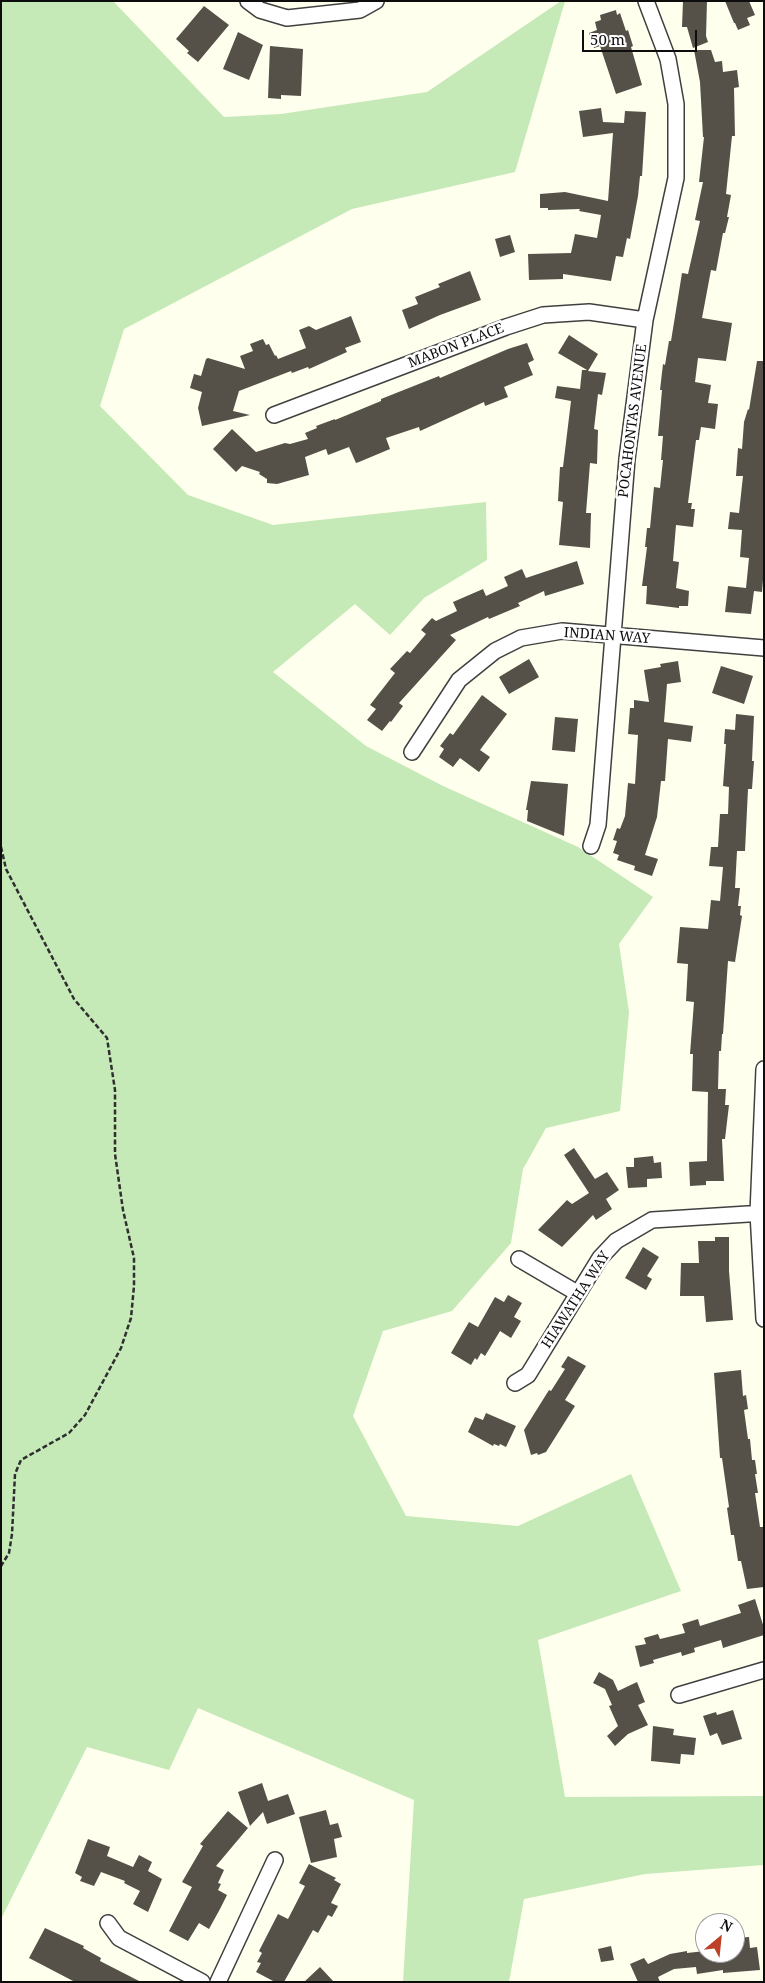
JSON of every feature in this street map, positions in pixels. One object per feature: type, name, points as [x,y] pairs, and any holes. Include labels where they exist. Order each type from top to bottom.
[{"type":"street","points":[[248,1],[260,10],[287,18],[360,10],[376,1]]},
{"type":"street","name":"POCAHONTAS AVENUE","points":[[591,846],[598,825],[627,458],[645,320],[676,178],[676,104],[668,59],[646,1]]},
{"type":"street","name":"MABON PLACE","points":[[274,415],[506,327],[543,316],[589,312],[645,320]]},
{"type":"street","name":"INDIAN WAY","points":[[412,752],[459,680],[495,651],[521,638],[562,631],[764,648]]},
{"type":"street","points":[[764,1069],[761,1213],[764,1319]]},
{"type":"street","name":"HIAWATHA WAY","points":[[515,1383],[528,1375],[600,1258],[616,1240],[652,1220],[761,1213]]},
{"type":"street","points":[[519,1258],[578,1293]]},
{"type":"street","points":[[679,1695],[764,1670]]},
{"type":"street","points":[[218,1982],[275,1860]]},
{"type":"street","points":[[108,1923],[119,1938],[202,1982]]},
{"type":"path","points":[[1,847],[6,869],[74,1000],[107,1038],[115,1090],[115,1154],[123,1210],[134,1258],[134,1286],[131,1318],[121,1348],[85,1415],[69,1433],[21,1460],[15,1474],[12,1534],[9,1553],[1,1566]]},
{"type":"green space","points":[[1,1],[113,1],[224,117],[281,114],[427,92],[561,1],[565,1],[515,172],[352,209],[124,329],[100,406],[188,495],[273,525],[486,502],[487,560],[424,598],[390,635],[355,604],[273,672],[366,746],[443,786],[578,847],[653,897],[619,944],[629,1012],[620,1111],[546,1128],[523,1169],[511,1243],[452,1311],[383,1331],[353,1416],[406,1516],[518,1526],[631,1474],[681,1591],[538,1640],[565,1797],[764,1796],[764,1865],[645,1874],[524,1899],[509,1982],[403,1982],[414,1800],[198,1708],[169,1770],[87,1747],[1,1919]]},
{"type":"building","points":[[683,1],[707,1],[706,36],[708,42],[693,48],[687,27],[682,27]]},
{"type":"building","points":[[725,1],[749,1],[755,15],[747,18],[750,25],[738,30]]},
{"type":"building","points":[[204,6],[229,25],[198,62],[187,53],[189,51],[176,39]]},
{"type":"building","points":[[616,10],[617,15],[620,13],[626,31],[628,30],[642,85],[616,94],[600,46],[594,48],[589,33],[597,30],[595,22],[601,20],[600,15]]},
{"type":"building","points":[[238,32],[263,45],[249,80],[223,69]]},
{"type":"building","points":[[270,46],[303,49],[301,96],[281,95],[281,99],[268,98]]},
{"type":"building","points":[[694,50],[711,50],[715,62],[722,61],[723,72],[737,70],[739,87],[734,88],[735,136],[732,136],[726,194],[731,195],[727,217],[729,217],[725,233],[723,233],[716,271],[711,270],[702,318],[732,323],[726,361],[698,358],[695,382],[711,385],[708,403],[718,404],[715,429],[701,427],[699,440],[696,440],[688,503],[692,503],[691,509],[695,509],[693,527],[676,525],[673,561],[679,562],[676,588],[689,591],[688,606],[679,606],[679,608],[646,604],[647,586],[642,586],[647,547],[645,547],[647,528],[650,528],[654,487],[660,488],[663,460],[661,460],[663,436],[658,436],[663,364],[665,365],[669,341],[671,341],[682,273],[688,274],[700,221],[695,220],[703,182],[699,182],[704,137],[700,82]]},
{"type":"building","points":[[601,108],[603,122],[624,123],[625,111],[646,112],[642,176],[640,176],[630,239],[627,238],[623,257],[616,256],[611,281],[563,274],[563,279],[529,280],[528,254],[571,253],[575,234],[597,238],[601,215],[579,211],[580,209],[548,210],[548,208],[540,208],[540,194],[565,192],[608,201],[613,133],[583,137],[579,111]]},
{"type":"building","points":[[510,235],[515,252],[500,257],[495,239]]},
{"type":"building","points":[[470,271],[481,300],[409,329],[402,310],[418,304],[415,297],[440,287],[438,284]]},
{"type":"building","points":[[351,316],[361,342],[345,348],[347,352],[309,369],[308,367],[292,373],[291,371],[239,391],[233,411],[250,415],[202,426],[198,408],[202,392],[190,388],[194,374],[201,376],[206,359],[245,369],[240,356],[253,351],[250,344],[263,339],[266,345],[269,344],[278,359],[306,348],[299,330],[309,326],[316,330]]},
{"type":"building","points":[[569,335],[598,354],[588,371],[606,373],[602,395],[598,394],[594,429],[598,430],[597,464],[590,463],[586,513],[591,513],[590,548],[559,545],[563,502],[558,501],[560,467],[563,467],[571,401],[555,398],[557,386],[580,389],[582,370],[587,370],[558,353]]},
{"type":"building","points":[[527,343],[534,360],[528,363],[533,375],[504,387],[508,397],[485,406],[484,402],[420,431],[419,427],[386,438],[390,449],[359,462],[356,463],[349,447],[328,455],[326,449],[305,457],[309,475],[277,484],[267,483],[267,479],[259,474],[260,472],[242,466],[236,472],[213,449],[232,429],[256,452],[285,443],[290,444],[308,439],[305,433],[317,428],[316,426],[335,420],[439,376],[440,378],[508,349]]},
{"type":"building","points":[[757,361],[764,361],[764,568],[762,592],[754,591],[751,614],[725,612],[728,586],[746,588],[749,558],[740,557],[742,530],[728,529],[730,512],[739,513],[743,476],[736,476],[738,448],[742,449],[744,422],[749,410]]},
{"type":"building","points":[[577,561],[584,584],[545,596],[544,591],[518,603],[520,606],[489,619],[488,617],[450,635],[456,640],[399,703],[403,706],[391,722],[382,731],[367,720],[376,709],[370,705],[395,673],[390,669],[407,651],[410,653],[426,634],[421,630],[432,618],[436,621],[457,611],[453,602],[483,589],[486,596],[508,586],[504,577],[522,569],[526,578]]},
{"type":"building","points":[[529,659],[539,677],[509,694],[499,677]]},
{"type":"building","points":[[678,661],[681,682],[667,684],[664,722],[693,726],[691,742],[668,739],[665,781],[661,781],[657,817],[645,855],[658,859],[652,876],[634,870],[635,866],[617,860],[619,855],[613,853],[617,841],[613,840],[617,828],[620,829],[625,816],[628,783],[635,784],[638,735],[628,734],[630,708],[634,708],[634,700],[649,702],[644,670],[661,667],[660,664]]},
{"type":"building","points":[[721,666],[753,676],[744,704],[712,693]]},
{"type":"building","points":[[482,695],[507,714],[480,750],[490,757],[479,772],[460,758],[453,767],[439,757],[444,749],[440,746],[450,733],[453,735]]},
{"type":"building","points":[[736,714],[754,716],[752,761],[754,761],[752,789],[748,789],[745,851],[737,851],[735,888],[740,888],[738,906],[741,906],[740,915],[742,916],[735,962],[728,961],[723,1034],[721,1051],[719,1051],[718,1089],[726,1089],[725,1105],[729,1105],[725,1139],[722,1139],[724,1181],[706,1181],[706,1185],[690,1186],[689,1162],[707,1161],[708,1092],[692,1091],[693,1054],[690,1054],[694,1002],[686,1001],[688,964],[677,963],[680,927],[708,929],[711,900],[720,901],[723,867],[709,866],[711,847],[718,847],[720,814],[728,814],[729,787],[723,786],[726,744],[724,744],[725,729],[735,730]]},
{"type":"building","points":[[555,717],[578,719],[575,752],[552,750]]},
{"type":"building","points":[[531,781],[568,784],[564,836],[527,821],[528,810],[526,810]]},
{"type":"building","points":[[574,1148],[595,1179],[607,1172],[619,1190],[606,1199],[612,1209],[596,1220],[593,1215],[562,1247],[538,1230],[567,1200],[572,1204],[589,1193],[564,1155]]},
{"type":"building","points":[[653,1156],[654,1163],[661,1162],[662,1178],[647,1179],[647,1187],[628,1188],[626,1167],[634,1167],[634,1158]]},
{"type":"building","points":[[715,1237],[729,1237],[729,1271],[733,1320],[706,1322],[704,1296],[680,1296],[681,1263],[699,1263],[698,1241],[715,1241]]},
{"type":"building","points":[[643,1247],[659,1257],[647,1276],[652,1279],[646,1290],[625,1278]]},
{"type":"building","points":[[508,1295],[522,1303],[514,1317],[521,1321],[511,1338],[500,1331],[485,1356],[481,1353],[471,1365],[451,1353],[469,1322],[478,1327],[495,1297],[504,1302]]},
{"type":"building","points":[[568,1356],[586,1366],[565,1400],[575,1406],[546,1452],[531,1455],[524,1430],[549,1390],[551,1391],[565,1369],[561,1367]]},
{"type":"building","points":[[741,1370],[743,1396],[746,1395],[748,1409],[744,1410],[748,1439],[750,1439],[752,1460],[755,1460],[757,1474],[755,1474],[758,1493],[755,1493],[760,1527],[764,1527],[764,1587],[747,1589],[741,1561],[738,1561],[734,1535],[731,1535],[722,1458],[720,1458],[714,1373]]},
{"type":"building","points":[[486,1413],[516,1426],[506,1447],[500,1444],[499,1446],[494,1444],[493,1446],[468,1432],[475,1417],[483,1420]]},
{"type":"building","points":[[755,1599],[764,1628],[764,1635],[723,1648],[721,1640],[694,1648],[695,1652],[682,1656],[681,1652],[653,1660],[654,1663],[640,1667],[635,1646],[646,1644],[644,1638],[658,1634],[660,1639],[685,1633],[682,1624],[698,1619],[700,1626],[741,1613],[738,1605]]},
{"type":"building","points":[[599,1672],[613,1680],[618,1691],[637,1682],[645,1702],[638,1705],[648,1725],[628,1734],[615,1746],[607,1736],[618,1726],[609,1706],[612,1705],[605,1689],[593,1683]]},
{"type":"building","points":[[733,1710],[742,1739],[722,1745],[717,1733],[710,1736],[703,1716],[716,1712],[717,1715]]},
{"type":"building","points":[[653,1726],[674,1729],[673,1735],[696,1738],[694,1755],[681,1754],[680,1764],[651,1761]]},
{"type":"building","points":[[262,1783],[268,1801],[288,1794],[295,1814],[267,1824],[263,1812],[250,1826],[238,1792]]},
{"type":"building","points":[[326,1810],[330,1825],[338,1823],[342,1837],[334,1839],[337,1857],[311,1863],[299,1817]]},
{"type":"building","points":[[228,1811],[248,1828],[216,1866],[224,1870],[218,1883],[221,1884],[218,1890],[227,1895],[220,1909],[209,1929],[199,1923],[188,1941],[169,1931],[192,1887],[182,1882],[203,1846],[200,1844]]},
{"type":"building","points":[[88,1839],[110,1847],[107,1856],[133,1867],[139,1855],[152,1862],[148,1871],[162,1879],[148,1912],[133,1904],[140,1891],[124,1883],[125,1881],[101,1872],[94,1886],[80,1881],[82,1877],[75,1873]]},
{"type":"building","points":[[309,1864],[336,1878],[334,1880],[341,1884],[331,1903],[338,1906],[332,1917],[328,1915],[318,1933],[313,1930],[284,1982],[275,1982],[256,1972],[261,1963],[257,1962],[262,1953],[259,1951],[278,1914],[288,1919],[305,1886],[299,1883]]},
{"type":"building","points":[[45,1928],[84,1946],[83,1948],[101,1958],[100,1961],[141,1982],[75,1982],[29,1958]]},
{"type":"building","points":[[745,1937],[749,1937],[750,1948],[757,1947],[760,1970],[723,1973],[723,1970],[697,1974],[696,1967],[674,1969],[658,1977],[660,1982],[638,1982],[630,1964],[644,1958],[648,1964],[670,1954],[687,1951],[687,1953],[695,1952],[695,1963],[745,1963]]},
{"type":"building","points":[[611,1946],[614,1960],[601,1962],[598,1949]]},
{"type":"building","points":[[320,1967],[334,1982],[304,1982]]}]
